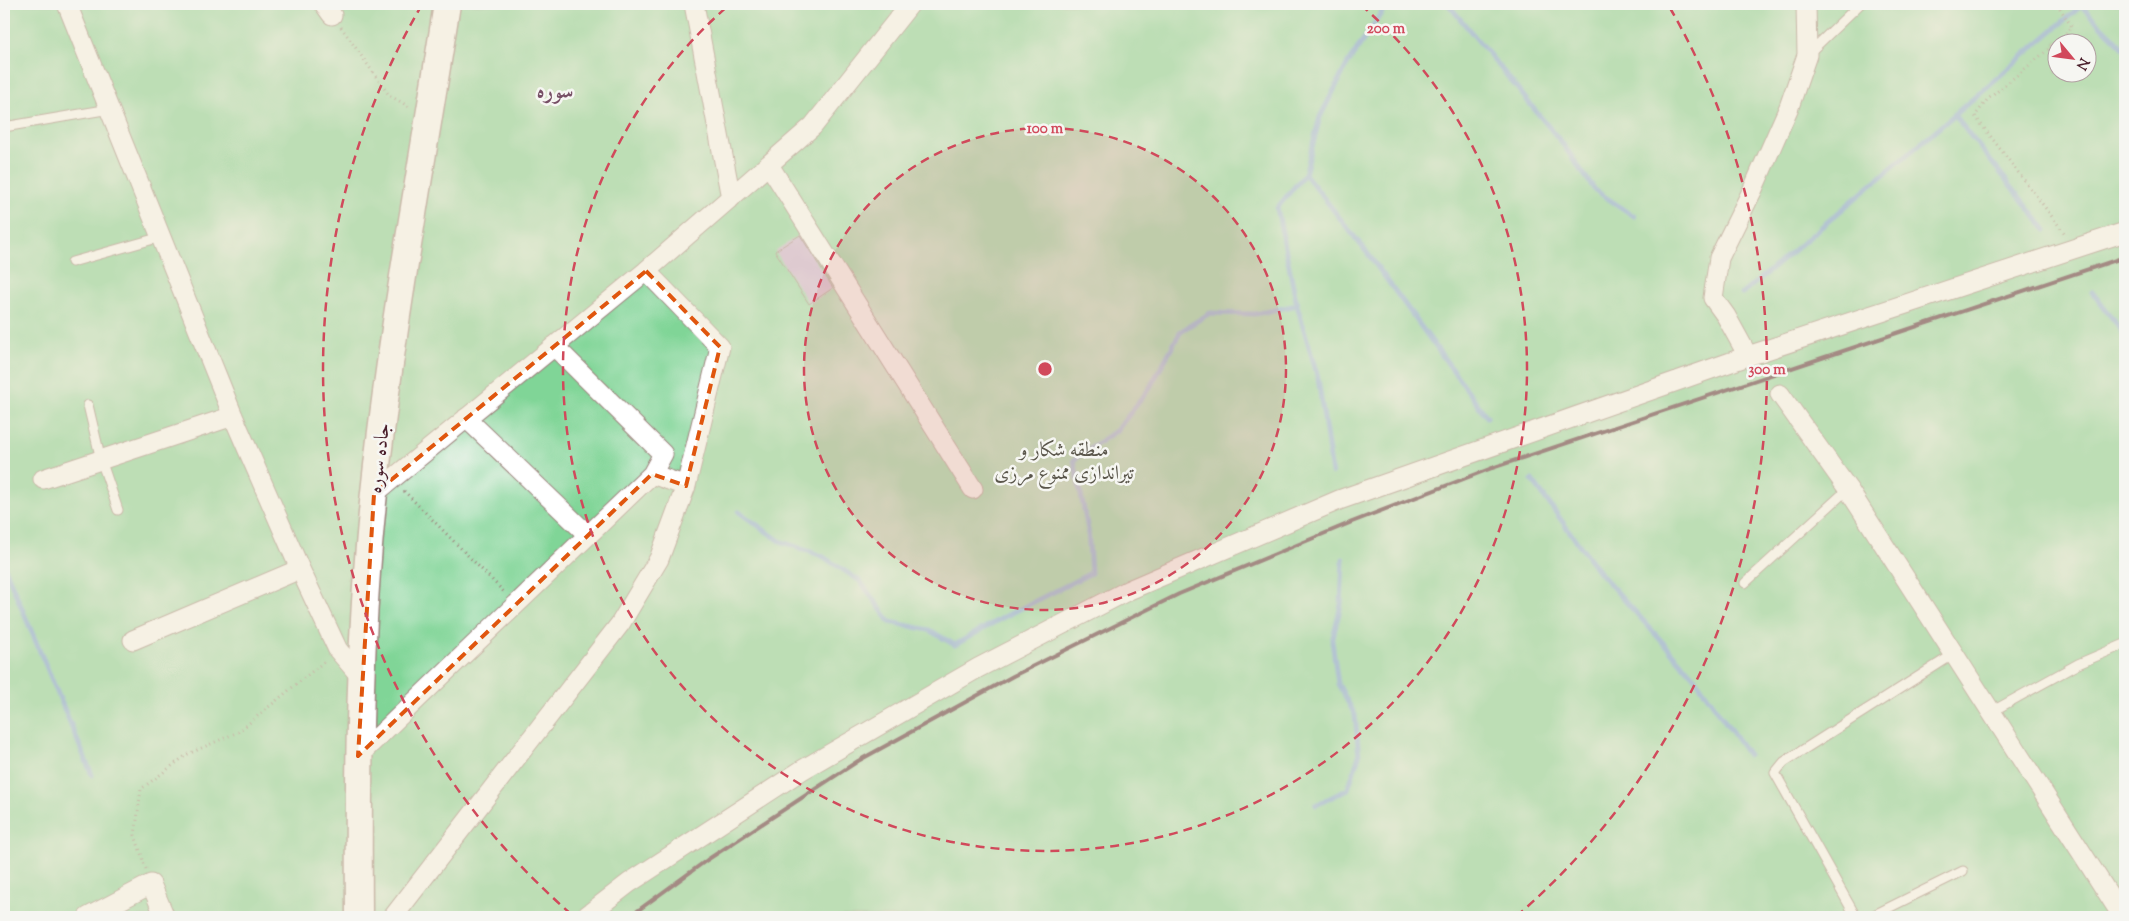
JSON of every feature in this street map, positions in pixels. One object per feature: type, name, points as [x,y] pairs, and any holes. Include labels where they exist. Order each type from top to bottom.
[{"type":"main road","name":"جاده سوره","points":[[358,917],[358,756],[361,677],[383,487],[391,352],[447,4]]},
{"type":"street","points":[[67,4],[233,416],[300,569],[338,650],[361,677]]},
{"type":"street","points":[[694,4],[731,198]]},
{"type":"street","points":[[383,487],[646,271],[813,126],[910,4]]},
{"type":"street","points":[[1748,356],[1726,316],[1713,298],[1719,258],[1753,190],[1789,107],[1807,55],[1806,4]]},
{"type":"street","points":[[768,165],[973,489]]},
{"type":"street","points":[[585,917],[629,883],[802,770],[978,668],[1129,590],[1340,500],[1748,356],[2125,232]]},
{"type":"street","points":[[393,917],[620,624],[659,559],[686,486],[720,347],[646,271]]},
{"type":"street","points":[[358,756],[652,474],[663,454],[554,346]]},
{"type":"street","points":[[1780,394],[1848,489],[2123,917]]},
{"type":"street","points":[[43,479],[233,416]]},
{"type":"street","points":[[466,418],[588,535]]},
{"type":"street","points":[[652,474],[686,486]]},
{"type":"street","points":[[133,640],[300,569]]},
{"type":"street","points":[[88,917],[151,884],[165,917]]},
{"type":"lane","points":[[1807,55],[1860,4]]},
{"type":"lane","points":[[4,127],[110,109]]},
{"type":"lane","points":[[72,262],[161,237]]},
{"type":"lane","points":[[88,404],[101,460],[118,510]]},
{"type":"lane","points":[[1745,583],[1848,489]]},
{"type":"lane","points":[[1991,712],[2078,664],[2125,644]]},
{"type":"lane","points":[[1856,917],[1775,773],[1784,762],[1954,654]]},
{"type":"lane","points":[[1870,917],[1963,871]]},
{"type":"path","points":[[2057,4],[2072,27],[2067,32]]},
{"type":"path","points":[[328,9],[389,95],[429,118]]},
{"type":"path","points":[[2046,52],[1987,100],[1975,116],[2076,248]]},
{"type":"path","points":[[383,487],[516,604]]},
{"type":"path","points":[[151,884],[135,835],[141,789],[188,754],[238,732],[338,650]]},
{"type":"highlighted area","points":[[646,271],[720,347],[686,486],[652,474],[358,756],[374,494]]},
{"type":"green space","name":"منطقه شکار و تیراندازی ممنوع مرزی","points":[[4,4],[2125,4],[2125,917],[4,917]]},
{"type":"building","points":[[800,235],[833,288],[809,304],[775,251]]},
{"type":"waterway","points":[[1332,473],[1318,378],[1297,305],[1277,208],[1305,174],[1320,117],[1348,63],[1386,6],[1391,4]]},
{"type":"waterway","points":[[1448,4],[1562,143],[1595,190],[1634,216]]},
{"type":"waterway","points":[[2079,4],[2125,49]]},
{"type":"waterway","points":[[2046,230],[1954,115],[2081,6]]},
{"type":"waterway","points":[[1742,294],[1954,115]]},
{"type":"waterway","points":[[1305,174],[1368,254],[1487,417]]},
{"type":"waterway","points":[[2092,292],[2125,335]]},
{"type":"waterway","points":[[739,512],[780,541],[822,556],[860,581],[890,622],[929,630],[955,645],[1000,619],[1091,573],[1088,530],[1074,460],[1117,430],[1149,389],[1181,331],[1210,313],[1255,314],[1297,305]]},
{"type":"waterway","points":[[1532,480],[1599,572],[1695,678],[1748,755]]},
{"type":"waterway","points":[[1316,805],[1348,789],[1359,756],[1355,715],[1338,684],[1332,641],[1341,605],[1343,559]]},
{"type":"waterway","points":[[4,566],[92,775]]},
{"type":"railway","points":[[629,917],[707,860],[858,761],[1013,676],[1179,594],[1352,522],[1492,468],[2125,257]]},
{"type":"district","name":"سوره","points":[[555,90]]}]
